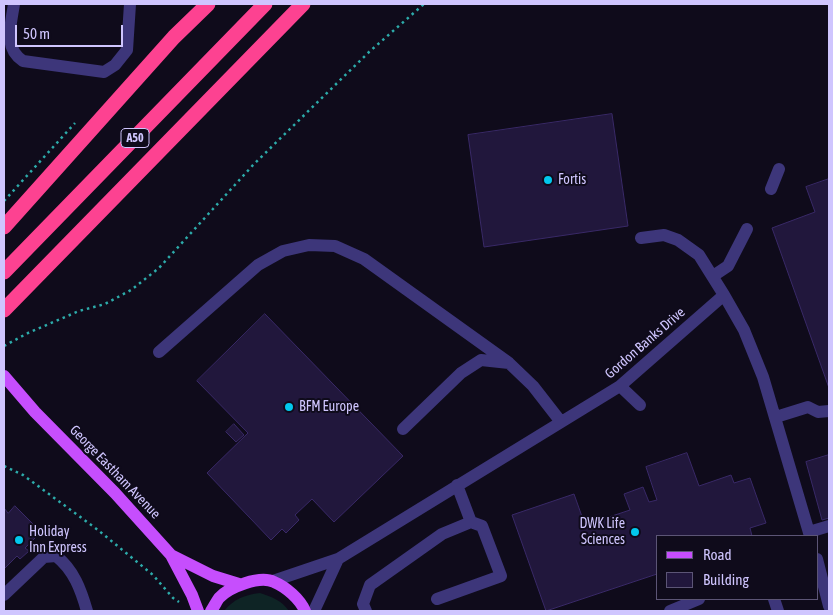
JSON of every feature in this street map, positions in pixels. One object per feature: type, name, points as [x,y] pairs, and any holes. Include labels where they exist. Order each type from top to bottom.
[{"type":"highway","points":[[4,227],[174,37],[208,4]]},
{"type":"highway","name":"A50","points":[[4,272],[265,4]]},
{"type":"highway","name":"A50","points":[[4,310],[303,4]]},
{"type":"main road","name":"George Eastham Avenue","points":[[4,376],[35,412],[116,493],[171,555],[192,595],[198,611]]},
{"type":"main road","name":"George Eastham Avenue","points":[[4,387],[35,412]]},
{"type":"main road","name":"George Eastham Avenue","points":[[171,555],[212,575],[239,584]]},
{"type":"main road","points":[[211,611],[220,597],[239,584],[257,581],[273,581],[291,593],[305,611]]},
{"type":"street","points":[[14,4],[10,47],[16,56],[23,61],[104,72],[115,65],[127,50],[130,4]]},
{"type":"street","points":[[772,188],[779,169]]},
{"type":"street","points":[[712,276],[728,266],[747,230]]},
{"type":"street","points":[[640,238],[664,235],[678,240],[699,255],[744,330],[763,377],[810,534],[829,526]]},
{"type":"street","points":[[159,352],[258,265],[283,251],[309,245],[335,246],[364,259],[510,363],[533,386],[561,422]]},
{"type":"street","name":"Gordon Banks Drive","points":[[273,581],[338,559],[620,386],[724,295]]},
{"type":"street","points":[[403,429],[461,373],[481,360],[510,363]]},
{"type":"street","points":[[620,386],[640,405]]},
{"type":"street","points":[[776,417],[808,407],[818,412],[829,411]]},
{"type":"street","points":[[457,485],[471,522]]},
{"type":"street","points":[[366,611],[363,604],[370,585],[442,534],[471,522],[482,526],[501,576],[437,599]]},
{"type":"street","points":[[4,595],[44,557],[56,556],[67,564],[77,581],[87,611]]},
{"type":"street","points":[[314,611],[338,559]]},
{"type":"street","points":[[818,563],[829,606]]},
{"type":"street","points":[[670,611],[697,600]]},
{"type":"path","points":[[4,346],[28,333],[70,315],[104,304],[131,290],[159,268],[254,164],[369,52],[424,4]]},
{"type":"path","points":[[4,466],[23,475],[124,551],[153,575],[172,598],[182,603],[192,595]]},
{"type":"green space","points":[[260,593],[279,602],[289,611],[224,611],[240,598]]},
{"type":"building","name":"Fortis","points":[[612,114],[628,226],[484,247],[468,135]]},
{"type":"building","points":[[829,179],[829,388],[772,228],[815,212],[806,187]]},
{"type":"building","name":"BFM Europe","points":[[265,314],[403,456],[334,522],[312,499],[295,515],[299,520],[286,533],[282,529],[271,540],[207,473],[248,433],[197,381]]},
{"type":"building","points":[[234,424],[244,435],[236,442],[226,432]]},
{"type":"building","name":"DWK Life Sciences","points":[[687,453],[699,486],[731,475],[734,483],[750,478],[766,523],[750,528],[752,535],[656,535],[656,574],[546,611],[512,515],[574,494],[585,525],[630,510],[624,494],[643,487],[649,502],[657,500],[646,467]]},
{"type":"building","points":[[829,455],[829,518],[822,520],[806,462]]},
{"type":"building","name":"Holiday Inn Express","points":[[15,506],[41,532],[25,548],[29,551],[20,559],[17,556],[4,569],[4,508],[8,513]]},
{"type":"place","name":"Fortis","points":[[548,180]]},
{"type":"place","name":"BFM Europe","points":[[289,407]]},
{"type":"place","name":"DWK Life Sciences","points":[[635,532]]},
{"type":"place","name":"Holiday Inn Express","points":[[19,540]]}]
